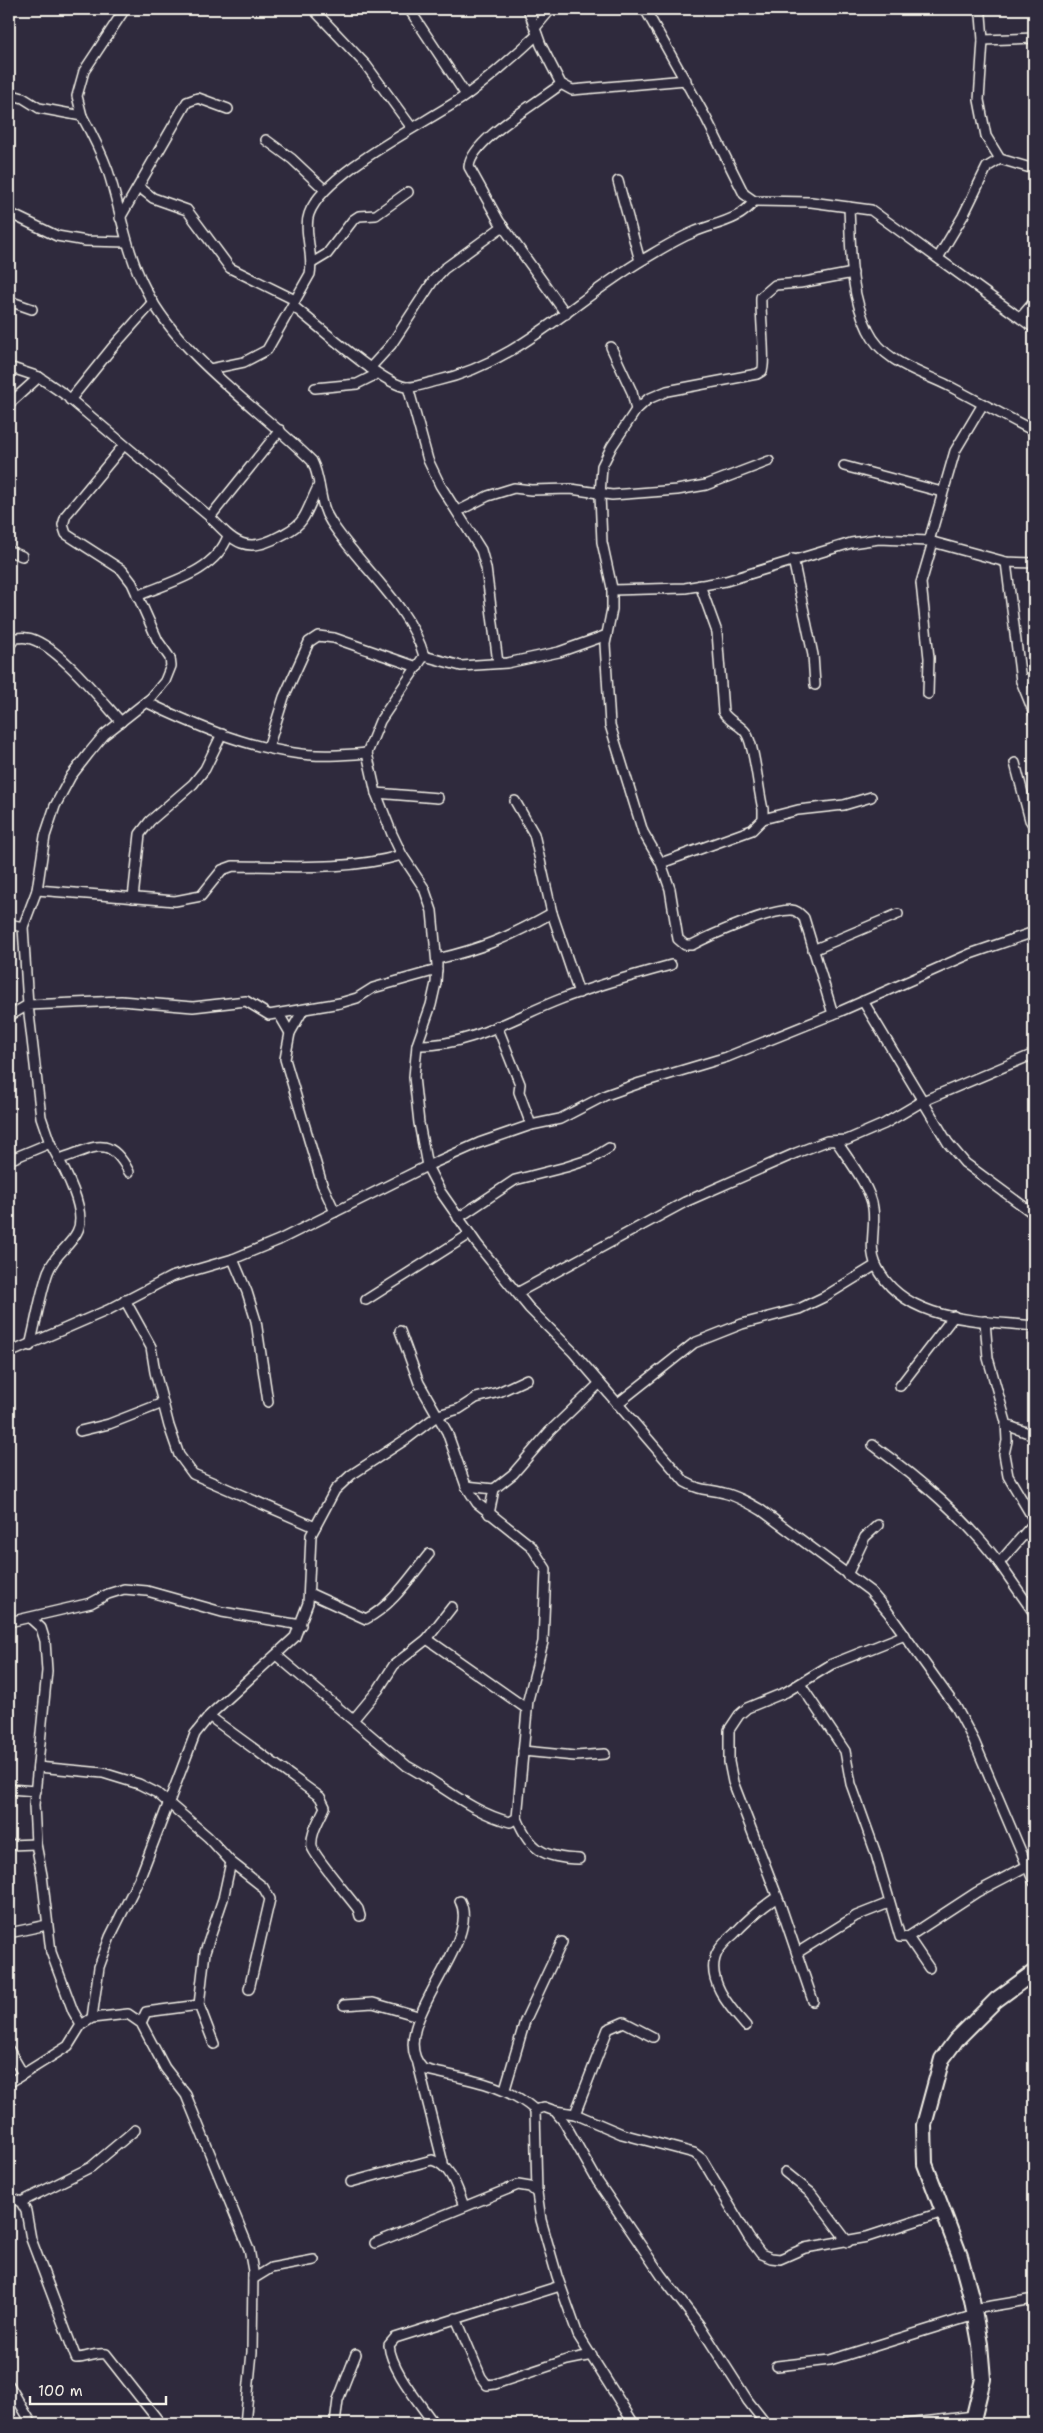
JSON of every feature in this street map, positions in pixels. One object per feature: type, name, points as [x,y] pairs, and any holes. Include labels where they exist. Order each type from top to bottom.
[{"type":"street","points":[[125,9],[84,71],[77,96],[82,116],[108,171],[133,264],[153,302],[184,342],[210,370],[280,430],[312,461],[318,472],[322,503],[330,522],[379,583],[419,638],[424,656],[418,668],[380,721],[367,753],[376,793],[402,855],[424,888],[432,911],[437,970],[431,1005],[417,1045],[414,1077],[419,1123],[427,1166],[440,1191],[458,1218],[529,1308],[573,1352],[685,1482],[700,1490],[722,1492],[742,1499],[760,1510],[870,1591],[956,1707],[974,1742],[1034,1882]]},
{"type":"street","points":[[313,9],[366,65],[412,128]]},
{"type":"street","points":[[409,9],[466,95]]},
{"type":"street","points":[[528,9],[536,31],[561,84],[572,90],[686,80]]},
{"type":"street","points":[[210,370],[244,362],[267,350],[310,274],[312,263],[308,223],[309,213],[325,190],[346,172],[466,95],[536,31],[551,9]]},
{"type":"street","points":[[645,9],[686,80],[744,194],[754,201],[811,202],[871,210],[1034,328]]},
{"type":"street","points":[[977,9],[981,15],[983,40],[979,100],[986,136],[1000,159],[1034,169]]},
{"type":"street","points":[[983,40],[1034,38]]},
{"type":"street","points":[[561,84],[510,120],[470,158],[469,167],[503,226],[566,314]]},
{"type":"street","points":[[9,94],[23,98],[39,108],[82,116]]},
{"type":"street","points":[[120,218],[186,102],[198,98],[228,109]]},
{"type":"street","points":[[266,140],[292,159],[325,190]]},
{"type":"street","points":[[938,258],[963,216],[986,167],[1000,159]]},
{"type":"street","points":[[618,181],[640,261]]},
{"type":"street","points":[[139,187],[153,198],[187,210],[230,268],[294,303],[373,371],[394,384],[408,387],[444,379],[491,362],[525,343],[640,261],[695,232],[734,218],[748,210],[754,201]]},
{"type":"street","points":[[312,263],[327,254],[353,220],[359,216],[376,214],[408,192]]},
{"type":"street","points":[[849,207],[852,273],[856,299],[868,331],[887,354],[905,367],[983,404],[1034,431]]},
{"type":"street","points":[[9,213],[57,236],[86,241],[127,242]]},
{"type":"street","points":[[314,388],[357,384],[373,371],[433,281],[444,269],[503,226]]},
{"type":"street","points":[[833,1014],[804,918],[799,912],[791,910],[766,916],[710,936],[692,945],[684,945],[678,939],[670,890],[661,863],[643,832],[610,725],[605,644],[612,608],[612,590],[602,542],[600,495],[602,466],[612,446],[636,410],[648,399],[667,391],[757,374],[764,367],[761,297],[768,289],[776,285],[800,283],[852,273]]},
{"type":"street","points":[[9,301],[32,309]]},
{"type":"street","points":[[70,400],[112,348],[153,302]]},
{"type":"street","points":[[1021,318],[1034,302]]},
{"type":"street","points":[[611,347],[632,392],[636,410]]},
{"type":"street","points":[[9,367],[39,377],[70,400],[210,517],[228,536],[243,545],[257,546],[294,528],[302,520],[319,486]]},
{"type":"street","points":[[9,404],[39,377]]},
{"type":"street","points":[[408,387],[428,460],[440,485],[481,550],[486,568],[498,664]]},
{"type":"street","points":[[928,694],[928,658],[921,583],[942,492],[954,451],[983,404]]},
{"type":"street","points":[[210,517],[280,430]]},
{"type":"street","points":[[30,1346],[48,1272],[58,1253],[78,1231],[80,1216],[74,1195],[59,1159],[50,1144],[41,1117],[28,1005],[23,927],[37,890],[45,836],[55,806],[71,776],[104,735],[146,702],[165,681],[172,666],[170,658],[158,641],[132,583],[122,570],[66,534],[63,525],[70,509],[124,445]]},
{"type":"street","points":[[458,511],[488,496],[514,488],[531,490],[571,489],[600,495],[651,493],[706,485],[769,461]]},
{"type":"street","points":[[844,466],[942,492]]},
{"type":"street","points":[[137,596],[198,570],[224,548],[228,536]]},
{"type":"street","points":[[612,590],[685,588],[726,581],[851,543],[879,539],[931,541],[1006,562],[1034,563]]},
{"type":"street","points":[[9,551],[22,556]]},
{"type":"street","points":[[793,560],[814,655],[816,685]]},
{"type":"street","points":[[1006,562],[1021,681],[1034,713]]},
{"type":"street","points":[[700,585],[717,632],[723,712],[727,720],[745,731],[751,744],[763,809],[763,820]]},
{"type":"street","points":[[424,656],[461,666],[498,664],[559,652],[606,635]]},
{"type":"street","points":[[268,748],[284,697],[309,642],[318,636],[334,638],[418,668]]},
{"type":"street","points":[[9,645],[15,638],[28,638],[45,646],[77,674],[121,722]]},
{"type":"street","points":[[1021,681],[1034,677]]},
{"type":"street","points":[[146,702],[222,734],[268,748],[294,754],[328,756],[367,753]]},
{"type":"street","points":[[132,898],[140,834],[150,821],[193,784],[205,769],[222,734]]},
{"type":"street","points":[[1015,763],[1030,820],[1034,826]]},
{"type":"street","points":[[376,793],[438,798]]},
{"type":"street","points":[[661,863],[752,830],[763,820],[798,810],[844,805],[871,797]]},
{"type":"street","points":[[514,801],[534,834],[552,913],[579,993]]},
{"type":"street","points":[[37,890],[175,901],[192,900],[201,896],[222,870],[232,866],[322,866],[379,862],[402,855]]},
{"type":"street","points":[[437,959],[476,950],[501,940],[552,913]]},
{"type":"street","points":[[813,950],[898,914]]},
{"type":"street","points":[[9,924],[23,927]]},
{"type":"street","points":[[9,1353],[30,1346],[171,1277],[233,1259],[279,1240],[427,1166],[479,1143],[531,1125],[560,1119],[606,1095],[640,1082],[727,1057],[833,1014],[970,954],[1034,932]]},
{"type":"street","points":[[417,1045],[437,1046],[457,1042],[579,993],[671,965]]},
{"type":"street","points":[[9,1016],[28,1005],[121,1001],[193,1007],[246,1001],[269,1015],[279,1014],[340,1003],[357,998],[373,988],[437,970]]},
{"type":"street","points":[[863,1001],[948,1143],[965,1163],[1034,1214]]},
{"type":"street","points":[[303,1010],[290,1033],[285,1059],[288,1075],[306,1125],[322,1184],[335,1212]]},
{"type":"street","points":[[279,1014],[290,1033]]},
{"type":"street","points":[[498,1026],[520,1084],[519,1092],[531,1125]]},
{"type":"street","points":[[517,1293],[685,1202],[827,1141],[847,1140],[884,1124],[922,1102],[1034,1054]]},
{"type":"street","points":[[837,1142],[869,1193],[873,1207],[872,1250],[876,1265],[900,1296],[934,1313],[1034,1326]]},
{"type":"street","points":[[9,1160],[50,1144]]},
{"type":"street","points":[[59,1159],[96,1147],[110,1147],[120,1155],[129,1172]]},
{"type":"street","points":[[458,1218],[515,1180],[591,1159],[609,1148]]},
{"type":"street","points":[[366,1300],[470,1234]]},
{"type":"street","points":[[233,1259],[248,1292],[256,1321],[268,1402]]},
{"type":"street","points":[[617,1404],[694,1343],[742,1324],[799,1309],[824,1297],[876,1265]]},
{"type":"street","points":[[126,1300],[151,1347],[155,1372],[179,1455],[193,1474],[315,1527]]},
{"type":"street","points":[[900,1386],[954,1316]]},
{"type":"street","points":[[985,1321],[988,1358],[1006,1426],[1007,1441],[1004,1454],[1008,1476],[1034,1522],[999,1563]]},
{"type":"street","points":[[400,1331],[419,1383],[447,1432],[466,1486],[477,1503],[531,1546],[546,1569],[542,1642],[527,1709],[517,1818],[525,1839],[544,1854],[557,1859],[579,1859]]},
{"type":"street","points":[[92,2018],[98,1967],[141,1875],[195,1734],[210,1716],[294,1637],[301,1625],[309,1593],[311,1535],[335,1490],[351,1475],[408,1438],[438,1415],[459,1408],[476,1398],[499,1392],[528,1379]]},
{"type":"street","points":[[489,1514],[494,1489],[513,1474],[550,1431],[600,1383]]},
{"type":"street","points":[[80,1431],[109,1424],[164,1403]]},
{"type":"street","points":[[1006,1426],[1034,1436]]},
{"type":"street","points":[[873,1445],[905,1469],[952,1511],[999,1563],[1034,1613]]},
{"type":"street","points":[[466,1486],[494,1489]]},
{"type":"street","points":[[847,1575],[865,1537],[878,1525]]},
{"type":"street","points":[[309,1593],[366,1619],[374,1615],[401,1588],[429,1554]]},
{"type":"street","points":[[9,1622],[91,1603],[108,1594],[124,1589],[147,1591],[222,1612],[301,1625]]},
{"type":"street","points":[[353,1720],[378,1690],[394,1665],[427,1639],[452,1607]]},
{"type":"street","points":[[30,1618],[41,1628],[45,1641],[47,1671],[36,1791],[36,1844],[42,1875],[51,1952],[73,2011],[81,2025]]},
{"type":"street","points":[[813,2001],[778,1896],[733,1782],[729,1762],[729,1730],[733,1721],[747,1708],[800,1684],[832,1664],[905,1636]]},
{"type":"street","points":[[427,1639],[527,1709]]},
{"type":"street","points":[[276,1655],[407,1766],[433,1779],[466,1802],[498,1819],[510,1822],[517,1818]]},
{"type":"street","points":[[800,1684],[845,1751],[851,1784],[875,1851],[900,1937],[908,1937],[977,1892],[1028,1866]]},
{"type":"street","points":[[210,1716],[320,1798],[325,1807],[313,1833],[312,1848],[322,1865],[358,1909],[360,1916]]},
{"type":"street","points":[[523,1751],[575,1756],[605,1754]]},
{"type":"street","points":[[38,1767],[103,1773],[139,1784],[157,1792],[208,1837],[231,1862],[263,1887],[270,1899],[249,1989]]},
{"type":"street","points":[[9,1789],[36,1791]]},
{"type":"street","points":[[9,1845],[36,1844]]},
{"type":"street","points":[[214,2044],[199,2004],[205,1952],[223,1899],[231,1862]]},
{"type":"street","points":[[746,2026],[724,1998],[714,1969],[715,1958],[718,1950],[752,1915],[778,1896]]},
{"type":"street","points":[[460,1901],[465,1910],[462,1928],[437,1985],[418,2016],[414,2027],[415,2056],[443,2163],[464,2206]]},
{"type":"street","points":[[797,1953],[856,1916],[889,1903]]},
{"type":"street","points":[[9,1933],[47,1924]]},
{"type":"street","points":[[908,1937],[929,1968]]},
{"type":"street","points":[[505,2089],[525,2021],[562,1942]]},
{"type":"street","points":[[906,2424],[973,2420],[983,2379],[974,2312],[960,2256],[925,2164],[924,2125],[942,2060],[956,2040],[986,2009],[1034,1972]]},
{"type":"street","points":[[344,2005],[373,2003],[418,2016]]},
{"type":"street","points":[[142,2023],[146,2012],[199,2004]]},
{"type":"street","points":[[9,2083],[68,2046],[81,2025],[92,2018],[128,2014],[142,2023],[165,2068],[186,2095],[250,2249],[253,2279],[252,2352],[246,2424]]},
{"type":"street","points":[[575,2114],[608,2029],[624,2022],[653,2037]]},
{"type":"street","points":[[9,2050],[23,2074]]},
{"type":"street","points":[[418,2064],[423,2069],[505,2089],[523,2099],[535,2110],[537,2193],[541,2220],[560,2286],[578,2335],[634,2424]]},
{"type":"street","points":[[535,2110],[544,2107],[575,2114],[622,2134],[694,2153],[702,2159],[761,2254],[780,2259],[805,2248],[848,2242],[943,2212]]},
{"type":"street","points":[[555,2111],[564,2122],[598,2182],[661,2275],[700,2326],[748,2402],[766,2424]]},
{"type":"street","points":[[20,2202],[91,2167],[135,2130]]},
{"type":"street","points":[[351,2182],[432,2160],[443,2163]]},
{"type":"street","points":[[785,2172],[810,2193],[848,2242]]},
{"type":"street","points":[[375,2243],[454,2213],[464,2206],[518,2185],[530,2187],[537,2193]]},
{"type":"street","points":[[9,2196],[20,2202],[26,2211],[31,2239],[76,2358],[85,2358],[98,2352],[106,2354],[161,2424]]},
{"type":"street","points":[[253,2279],[270,2268],[314,2260]]},
{"type":"street","points":[[434,2424],[402,2377],[390,2353],[389,2345],[395,2338],[560,2286]]},
{"type":"street","points":[[777,2366],[830,2360],[974,2312],[1034,2298]]},
{"type":"street","points":[[456,2318],[481,2377],[487,2385],[567,2360],[592,2355]]},
{"type":"street","points":[[335,2424],[338,2400],[356,2354]]},
{"type":"street","points":[[9,2386],[32,2424]]}]
